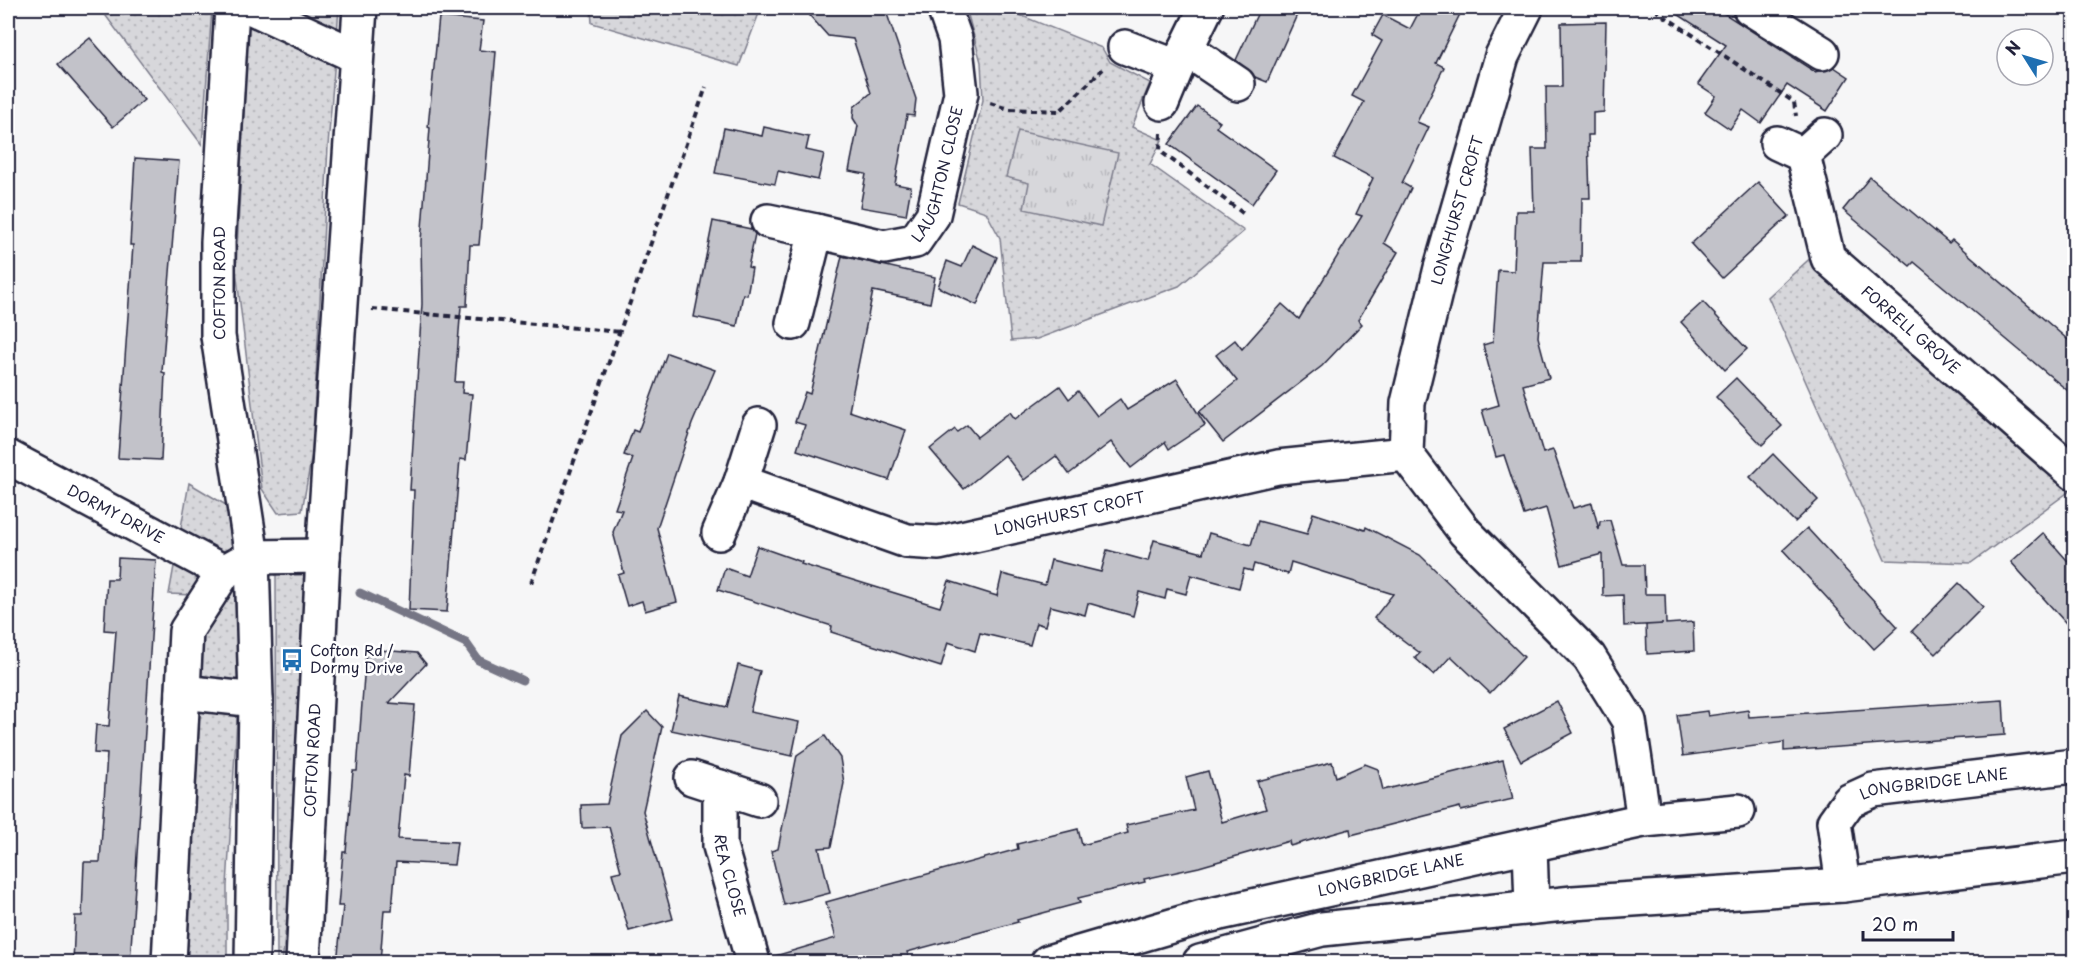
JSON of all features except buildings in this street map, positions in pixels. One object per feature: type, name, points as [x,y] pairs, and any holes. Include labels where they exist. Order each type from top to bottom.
[{"type":"street","name":"COFTON ROAD","points":[[232,8],[218,242],[218,336],[238,565],[256,700],[252,963]]},
{"type":"street","points":[[252,8],[357,56]]},
{"type":"street","name":"COFTON ROAD","points":[[303,963],[323,556],[360,8]]},
{"type":"street","name":"LAUGHTON CLOSE","points":[[768,221],[884,247],[915,241],[933,215],[961,93],[955,39],[944,8]]},
{"type":"street","points":[[1162,103],[1206,8]]},
{"type":"street","name":"LONGHURST CROFT","points":[[741,482],[907,541],[939,543],[1278,467],[1406,454],[1408,404],[1441,268],[1502,56],[1526,8]]},
{"type":"street","points":[[1750,8],[1822,53]]},
{"type":"street","points":[[1125,47],[1181,58],[1238,84]]},
{"type":"street","name":"FORRELL GROVE","points":[[1801,144],[1828,258],[2074,473]]},
{"type":"street","points":[[793,323],[816,231]]},
{"type":"street","points":[[719,533],[741,482],[759,425]]},
{"type":"street","points":[[1406,454],[1465,532],[1589,657],[1629,721],[1644,820]]},
{"type":"street","name":"DORMY DRIVE","points":[[8,457],[238,565]]},
{"type":"street","points":[[169,963],[186,631],[238,565],[323,556]]},
{"type":"street","points":[[183,692],[256,700]]},
{"type":"street","name":"LONGBRIDGE LANE","points":[[1843,885],[1834,822],[1849,801],[1873,790],[2074,766]]},
{"type":"street","name":"REA CLOSE","points":[[753,963],[720,846],[706,783],[759,800]]},
{"type":"street","name":"LONGBRIDGE LANE","points":[[1048,963],[1202,917],[1644,820],[1738,811]]},
{"type":"street","points":[[1530,846],[1532,907]]},
{"type":"street","points":[[1200,963],[1322,929],[1532,907],[1843,885],[2074,857]]},
{"type":"path","points":[[1660,8],[1658,12],[1794,102],[1801,144]]},
{"type":"path","points":[[961,93],[1008,109],[1060,111],[1125,47]]},
{"type":"path","points":[[531,583],[706,87]]},
{"type":"path","points":[[1162,103],[1160,151],[1244,214]]},
{"type":"path","points":[[8,294],[10,298],[8,325]]},
{"type":"path","points":[[341,306],[620,332]]},
{"type":"green space","points":[[100,8],[212,8],[202,145]]},
{"type":"green space","points":[[249,8],[339,8],[328,146],[312,454],[302,511],[278,513],[262,489],[236,269]]},
{"type":"green space","points":[[591,8],[761,8],[739,66],[592,23]]},
{"type":"green space","points":[[966,8],[1002,8],[1102,48],[1110,62],[1150,83],[1132,127],[1162,140],[1150,164],[1244,231],[1179,286],[1037,339],[1011,341],[1000,238],[986,212],[958,203],[983,100],[981,62]]},
{"type":"green space","points":[[1018,131],[1118,153],[1101,226],[1024,209],[1029,183],[1006,177]]},
{"type":"green space","points":[[1818,251],[2074,488],[1971,563],[1885,560],[1768,297]]},
{"type":"green space","points":[[189,483],[231,508],[239,686],[227,886],[227,962],[179,962],[193,595],[169,594]]},
{"type":"green space","points":[[288,565],[310,572],[294,860],[282,962],[277,962],[276,575]]},
{"type":"waterway","points":[[360,593],[466,643],[478,660],[522,680]]},
{"type":"place","name":"Cofton Rd / Dormy Drive","points":[[292,660]]}]
